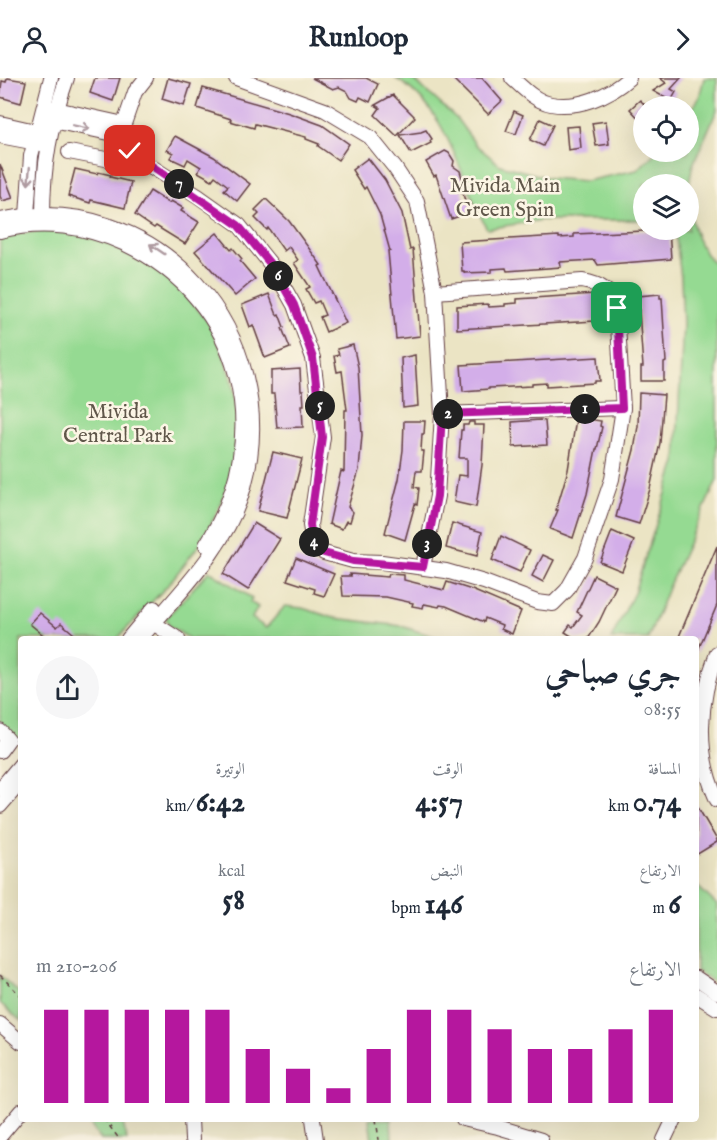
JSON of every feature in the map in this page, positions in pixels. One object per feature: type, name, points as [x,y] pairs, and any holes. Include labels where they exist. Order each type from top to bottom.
[{"type":"street","points":[[27,216],[28,185],[44,126],[51,78]]},
{"type":"street","points":[[43,215],[44,126],[67,78]]},
{"type":"street","points":[[146,78],[135,92],[123,130],[130,151],[238,225],[272,266],[294,305],[313,358],[322,437],[310,525],[313,542],[324,553],[353,561],[446,571],[484,582],[537,602],[553,604],[567,590],[585,558],[612,478],[622,408],[617,308],[614,297],[594,283],[582,281],[435,292]]},
{"type":"street","points":[[236,78],[325,110],[370,138],[395,168],[417,201],[435,292],[442,414],[437,496],[423,567]]},
{"type":"street","points":[[512,78],[528,93],[550,104],[567,105],[592,100],[617,89],[629,78]]},
{"type":"street","points":[[0,123],[123,130]]},
{"type":"street","points":[[0,136],[44,126]]},
{"type":"street","points":[[69,152],[116,161],[125,159],[130,151]]},
{"type":"street","points":[[0,220],[43,215],[77,218],[107,225],[135,236],[173,260],[195,281],[222,317],[236,343],[246,370],[252,400],[253,431],[247,475],[240,501],[219,543],[147,629],[134,636]]},
{"type":"street","points":[[0,231],[27,226],[69,227],[102,235],[134,249],[169,271],[194,296],[219,331],[232,360],[240,390],[243,419],[242,449],[235,481],[218,525],[207,545],[147,629]]},
{"type":"street","points":[[442,414],[622,408]]},
{"type":"street","points":[[147,629],[169,636]]},
{"type":"street","points":[[717,653],[705,688],[702,722],[706,772],[717,800]]},
{"type":"street","points":[[0,731],[8,740],[0,751]]},
{"type":"street","points":[[0,789],[18,768]]},
{"type":"street","points":[[0,806],[18,785]]},
{"type":"street","points":[[699,980],[717,992]]},
{"type":"street","points":[[699,997],[717,1008]]},
{"type":"street","points":[[0,1024],[18,1039]]},
{"type":"street","points":[[0,1136],[18,1115]]},
{"type":"street","points":[[190,1122],[192,1140]]},
{"type":"street","points":[[313,1122],[316,1140]]},
{"type":"street","points":[[476,1122],[541,1140]]},
{"type":"street","points":[[664,1140],[673,1122]]},
{"type":"path","points":[[0,975],[18,993]]},
{"type":"path","points":[[106,1122],[120,1140]]},
{"type":"path","points":[[376,1122],[379,1140]]},
{"type":"green space","name":"Mivida Main Green Spin","points":[[395,78],[412,78],[457,119],[476,145],[500,165],[549,178],[586,181],[637,170],[645,162],[694,162],[691,174],[633,174],[633,220],[541,220],[487,229],[441,126],[414,92]]},
{"type":"green space","name":"Mivida Main Green Spin","points":[[704,78],[717,78],[717,110],[699,151],[699,98]]},
{"type":"green space","name":"Mivida Central Park","points":[[43,231],[77,233],[114,244],[167,276],[209,323],[233,382],[238,417],[236,452],[229,482],[204,539],[168,585],[120,636],[18,636],[18,739],[0,724],[0,238],[13,234]]},
{"type":"green space","points":[[676,240],[698,240],[711,261],[717,266],[717,480],[668,588],[649,636],[612,636],[634,593],[676,462],[683,324]]},
{"type":"green space","points":[[209,571],[252,598],[250,602],[258,607],[252,618],[266,628],[285,606],[302,608],[335,618],[401,626],[433,636],[185,636],[169,626],[166,618]]},
{"type":"green space","points":[[699,888],[717,905],[717,984],[699,973]]},
{"type":"green space","points":[[0,976],[18,991],[18,1018],[0,1003]]},
{"type":"green space","points":[[88,1122],[123,1122],[127,1140],[101,1140]]},
{"type":"green space","points":[[369,1122],[391,1122],[392,1140],[372,1140]]},
{"type":"building","points":[[7,78],[26,81],[21,103],[0,97],[2,81],[6,82]]},
{"type":"building","points":[[95,78],[120,78],[113,101],[90,93]]},
{"type":"building","points":[[168,78],[191,84],[184,106],[162,99]]},
{"type":"building","points":[[312,78],[366,78],[378,84],[370,102],[360,97],[358,101],[339,87],[333,89]]},
{"type":"building","points":[[452,78],[482,78],[502,101],[488,114]]},
{"type":"building","points":[[660,78],[681,78],[671,89],[676,92],[674,96],[662,96],[653,91],[666,83]]},
{"type":"building","points":[[203,88],[322,125],[349,144],[338,160],[318,146],[319,144],[306,137],[255,124],[254,128],[230,121],[231,119],[197,108]]},
{"type":"building","points":[[393,95],[415,117],[397,136],[375,115],[380,108],[375,105]]},
{"type":"building","points":[[514,111],[523,115],[516,134],[506,131]]},
{"type":"building","points":[[540,119],[553,125],[543,146],[530,140]]},
{"type":"building","points":[[606,121],[609,144],[596,146],[592,123]]},
{"type":"building","points":[[579,126],[581,148],[568,150],[566,127]]},
{"type":"building","points":[[426,130],[432,139],[431,143],[411,153],[400,135]]},
{"type":"building","points":[[175,136],[214,157],[250,184],[237,201],[224,190],[228,186],[215,176],[212,180],[198,172],[201,167],[188,159],[185,165],[170,158],[173,153],[167,150]]},
{"type":"building","points":[[445,151],[454,161],[453,166],[460,171],[465,188],[461,189],[466,203],[470,202],[474,211],[451,219],[436,175],[434,176],[426,162]]},
{"type":"building","points":[[368,158],[385,180],[402,213],[410,250],[413,249],[420,336],[396,339],[388,251],[390,251],[380,215],[366,187],[364,189],[352,170]]},
{"type":"building","points":[[0,164],[13,198],[2,201],[0,196]]},
{"type":"building","points":[[75,169],[111,175],[110,177],[131,182],[125,208],[91,200],[90,203],[68,196]]},
{"type":"building","points":[[150,191],[169,203],[171,201],[183,208],[181,211],[199,222],[185,244],[135,215]]},
{"type":"building","points":[[266,199],[289,221],[321,265],[319,266],[346,323],[326,332],[320,317],[325,315],[319,301],[314,303],[306,289],[310,287],[294,263],[298,260],[289,247],[284,251],[268,228],[267,230],[255,218],[259,214],[255,210]]},
{"type":"building","points":[[633,232],[633,240],[670,240],[671,259],[598,265],[595,260],[560,262],[561,267],[507,271],[506,268],[492,269],[492,272],[464,273],[462,271],[460,242],[574,237],[574,234]]},
{"type":"building","points":[[217,233],[231,250],[233,248],[242,259],[240,261],[255,279],[235,296],[195,251]]},
{"type":"building","points":[[269,294],[277,315],[279,314],[290,348],[265,358],[253,325],[250,327],[242,305]]},
{"type":"building","points":[[595,294],[597,319],[595,321],[457,329],[457,306],[488,304],[489,307],[505,306],[505,304],[517,303],[517,299]]},
{"type":"building","points":[[660,294],[666,362],[664,363],[664,381],[641,381],[641,367],[643,367],[638,296]]},
{"type":"building","points":[[353,345],[358,367],[362,435],[359,470],[348,507],[353,512],[350,522],[346,521],[342,529],[329,524],[341,471],[344,472],[345,410],[347,410],[342,371],[337,372],[334,356],[339,355],[337,349]]},
{"type":"building","points":[[415,355],[418,406],[403,408],[401,358]]},
{"type":"building","points":[[598,357],[600,381],[595,381],[595,383],[547,386],[547,383],[463,391],[461,365]]},
{"type":"building","points":[[300,369],[304,405],[302,405],[303,427],[277,428],[274,394],[271,394],[271,371]]},
{"type":"building","points":[[639,393],[664,395],[660,443],[650,489],[639,524],[616,517],[634,450],[638,426]]},
{"type":"building","points":[[576,419],[601,421],[600,426],[602,427],[587,494],[573,538],[550,529],[558,510],[556,510],[568,470]]},
{"type":"building","points":[[404,421],[425,421],[424,434],[422,434],[421,451],[424,451],[422,471],[416,471],[414,487],[419,488],[417,505],[415,504],[405,540],[385,533],[399,479]]},
{"type":"building","points":[[545,421],[547,445],[513,447],[512,422]]},
{"type":"building","points":[[469,422],[474,422],[474,425],[484,425],[482,465],[476,507],[454,502],[458,475],[467,476],[467,458],[459,458],[461,430],[463,430],[463,425],[468,425]]},
{"type":"building","points":[[273,452],[302,459],[287,518],[258,511]]},
{"type":"building","points":[[254,523],[280,539],[248,590],[223,574]]},
{"type":"building","points":[[452,523],[482,532],[477,556],[446,548]]},
{"type":"building","points":[[612,531],[634,541],[622,571],[600,562]]},
{"type":"building","points":[[501,536],[530,550],[520,572],[492,560]]},
{"type":"building","points":[[717,546],[717,605],[699,648],[699,636],[679,636]]},
{"type":"building","points":[[543,555],[554,560],[543,582],[532,576]]},
{"type":"building","points":[[296,558],[334,574],[324,596],[314,593],[315,589],[287,580]]},
{"type":"building","points":[[350,574],[388,577],[389,574],[404,575],[404,580],[444,590],[447,582],[521,611],[512,634],[501,629],[502,625],[485,618],[484,622],[446,606],[424,604],[423,608],[412,606],[413,603],[386,597],[343,596],[341,576],[351,576]]},
{"type":"building","points":[[594,575],[616,586],[590,636],[571,636],[565,632],[570,625],[573,627],[582,615],[577,612]]},
{"type":"building","points":[[40,613],[57,627],[61,623],[76,636],[44,636],[30,624]]},
{"type":"building","points":[[699,809],[717,840],[699,853]]},
{"type":"route","points":[[130,151],[238,225],[272,266],[294,305],[313,358],[319,402],[322,437],[310,525],[313,542],[324,553],[353,561],[423,567],[437,496],[442,414],[622,408],[617,308]]}]
